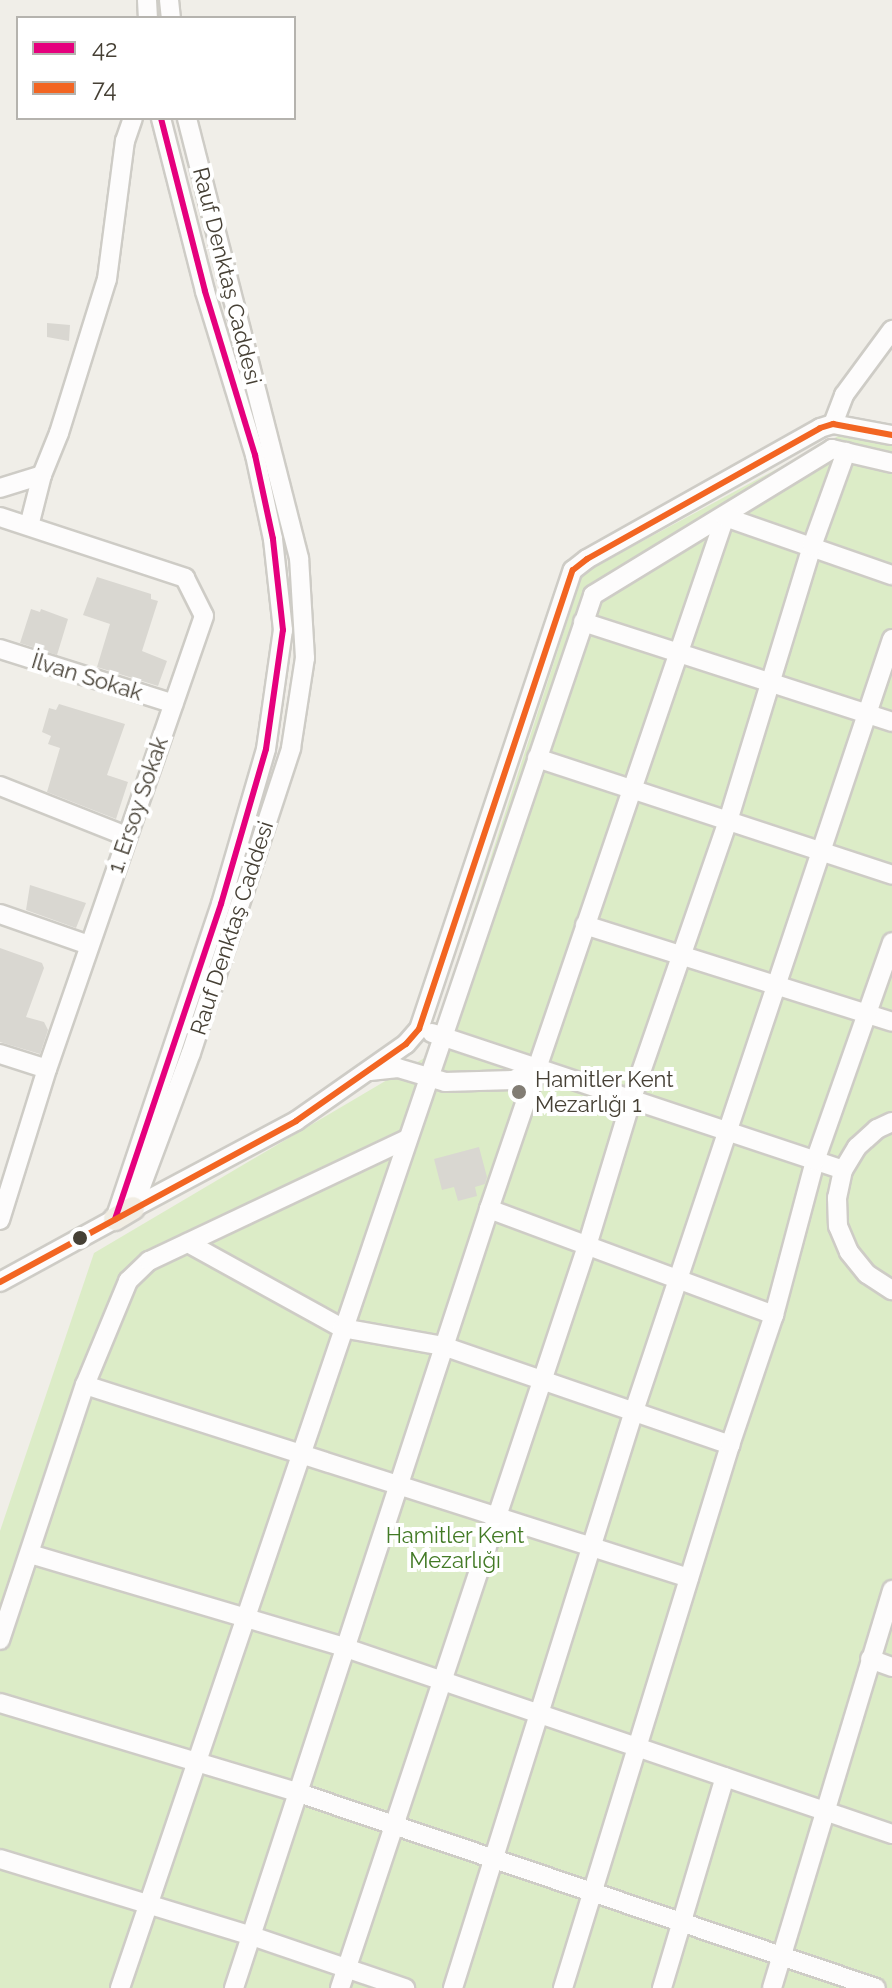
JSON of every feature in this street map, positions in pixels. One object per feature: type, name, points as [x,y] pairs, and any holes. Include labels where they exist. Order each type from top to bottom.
[{"type":"street","points":[[29,526],[42,475],[87,353],[107,279],[125,141],[132,120]]},
{"type":"street","name":"Rauf Denktaş Caddesi","points":[[124,1214],[266,749],[283,630],[273,539],[255,455],[205,291],[162,120]]},
{"type":"street","name":"Rauf Denktaş Caddesi","points":[[124,1214],[191,1053],[291,748],[305,658],[299,558],[188,120]]},
{"type":"street","points":[[833,424],[844,395],[892,330]]},
{"type":"street","points":[[0,1282],[296,1121],[406,1044],[419,1029],[573,570],[587,559],[779,451],[833,424],[892,435]]},
{"type":"street","points":[[120,1988],[593,595],[832,449],[892,463]]},
{"type":"street","points":[[340,1988],[392,1824],[587,1246],[632,1098],[728,821],[812,546],[846,452]]},
{"type":"street","points":[[0,488],[42,475]]},
{"type":"street","name":"1. Ersoy Sokak","points":[[0,517],[185,578],[204,616],[126,836],[2,1208]]},
{"type":"street","points":[[725,517],[892,575]]},
{"type":"street","points":[[234,1988],[443,1346],[725,517]]},
{"type":"street","points":[[583,622],[892,722]]},
{"type":"street","points":[[453,1988],[633,1414],[892,639]]},
{"type":"street","name":"İlvan Sokak","points":[[0,649],[174,704]]},
{"type":"street","points":[[537,758],[892,875]]},
{"type":"street","points":[[0,786],[126,836]]},
{"type":"street","points":[[0,914],[89,945]]},
{"type":"street","points":[[585,925],[892,1022]]},
{"type":"street","points":[[563,1988],[730,1445],[774,1315],[815,1161],[892,942]]},
{"type":"street","points":[[419,1029],[843,1170]]},
{"type":"street","points":[[0,1054],[47,1069]]},
{"type":"street","points":[[367,1071],[398,1068],[445,1082],[513,1080],[537,1068]]},
{"type":"street","points":[[892,1122],[877,1129],[857,1147],[843,1170],[837,1212],[838,1226],[849,1252],[867,1274],[892,1290]]},
{"type":"street","points":[[0,1640],[85,1385],[128,1281],[149,1261],[407,1139]]},
{"type":"street","points":[[489,1209],[774,1315]]},
{"type":"street","points":[[188,1243],[342,1328],[443,1346],[730,1445]]},
{"type":"street","points":[[85,1385],[398,1482],[495,1518],[689,1578]]},
{"type":"street","points":[[30,1554],[343,1647],[892,1834]]},
{"type":"street","points":[[772,1988],[892,1590]]},
{"type":"street","points":[[870,1659],[892,1667]]},
{"type":"street","points":[[0,1703],[296,1792],[876,1988]]},
{"type":"street","points":[[662,1988],[725,1777]]},
{"type":"street","points":[[0,1859],[249,1935],[405,1988]]},
{"type":"green space","name":"Hamitler Kent Mezarlığı","points":[[842,434],[892,446],[892,1988],[0,1988],[0,1531],[94,1253],[426,1057],[583,573]]},
{"type":"building","points":[[47,323],[70,325],[69,341],[47,337]]},
{"type":"building","points":[[97,577],[151,594],[151,599],[158,601],[142,651],[167,661],[158,686],[97,667],[110,624],[83,615]]},
{"type":"building","points":[[31,609],[40,612],[41,609],[68,619],[57,655],[20,643]]},
{"type":"building","points":[[59,704],[125,724],[107,775],[128,782],[116,819],[47,792],[60,748],[48,744],[51,736],[42,732],[49,708],[56,710]]},
{"type":"building","points":[[30,885],[86,903],[76,928],[26,910]]},
{"type":"building","points":[[0,948],[42,963],[44,968],[26,1017],[44,1022],[48,1030],[40,1054],[0,1042]]},
{"type":"building","points":[[479,1147],[487,1177],[485,1184],[475,1187],[477,1196],[458,1201],[454,1187],[442,1190],[434,1159]]},
{"type":"transit line","name":"42","points":[[115,1219],[221,904],[266,749],[283,630],[273,539],[255,455],[205,291],[162,120]]},
{"type":"transit line","name":"74","points":[[0,1282],[296,1121],[406,1044],[419,1029],[573,570],[587,559],[820,428],[833,424],[892,435]]},
{"type":"place","name":"Hamitler Kent Mezarlığı 1","points":[[519,1092]]}]
